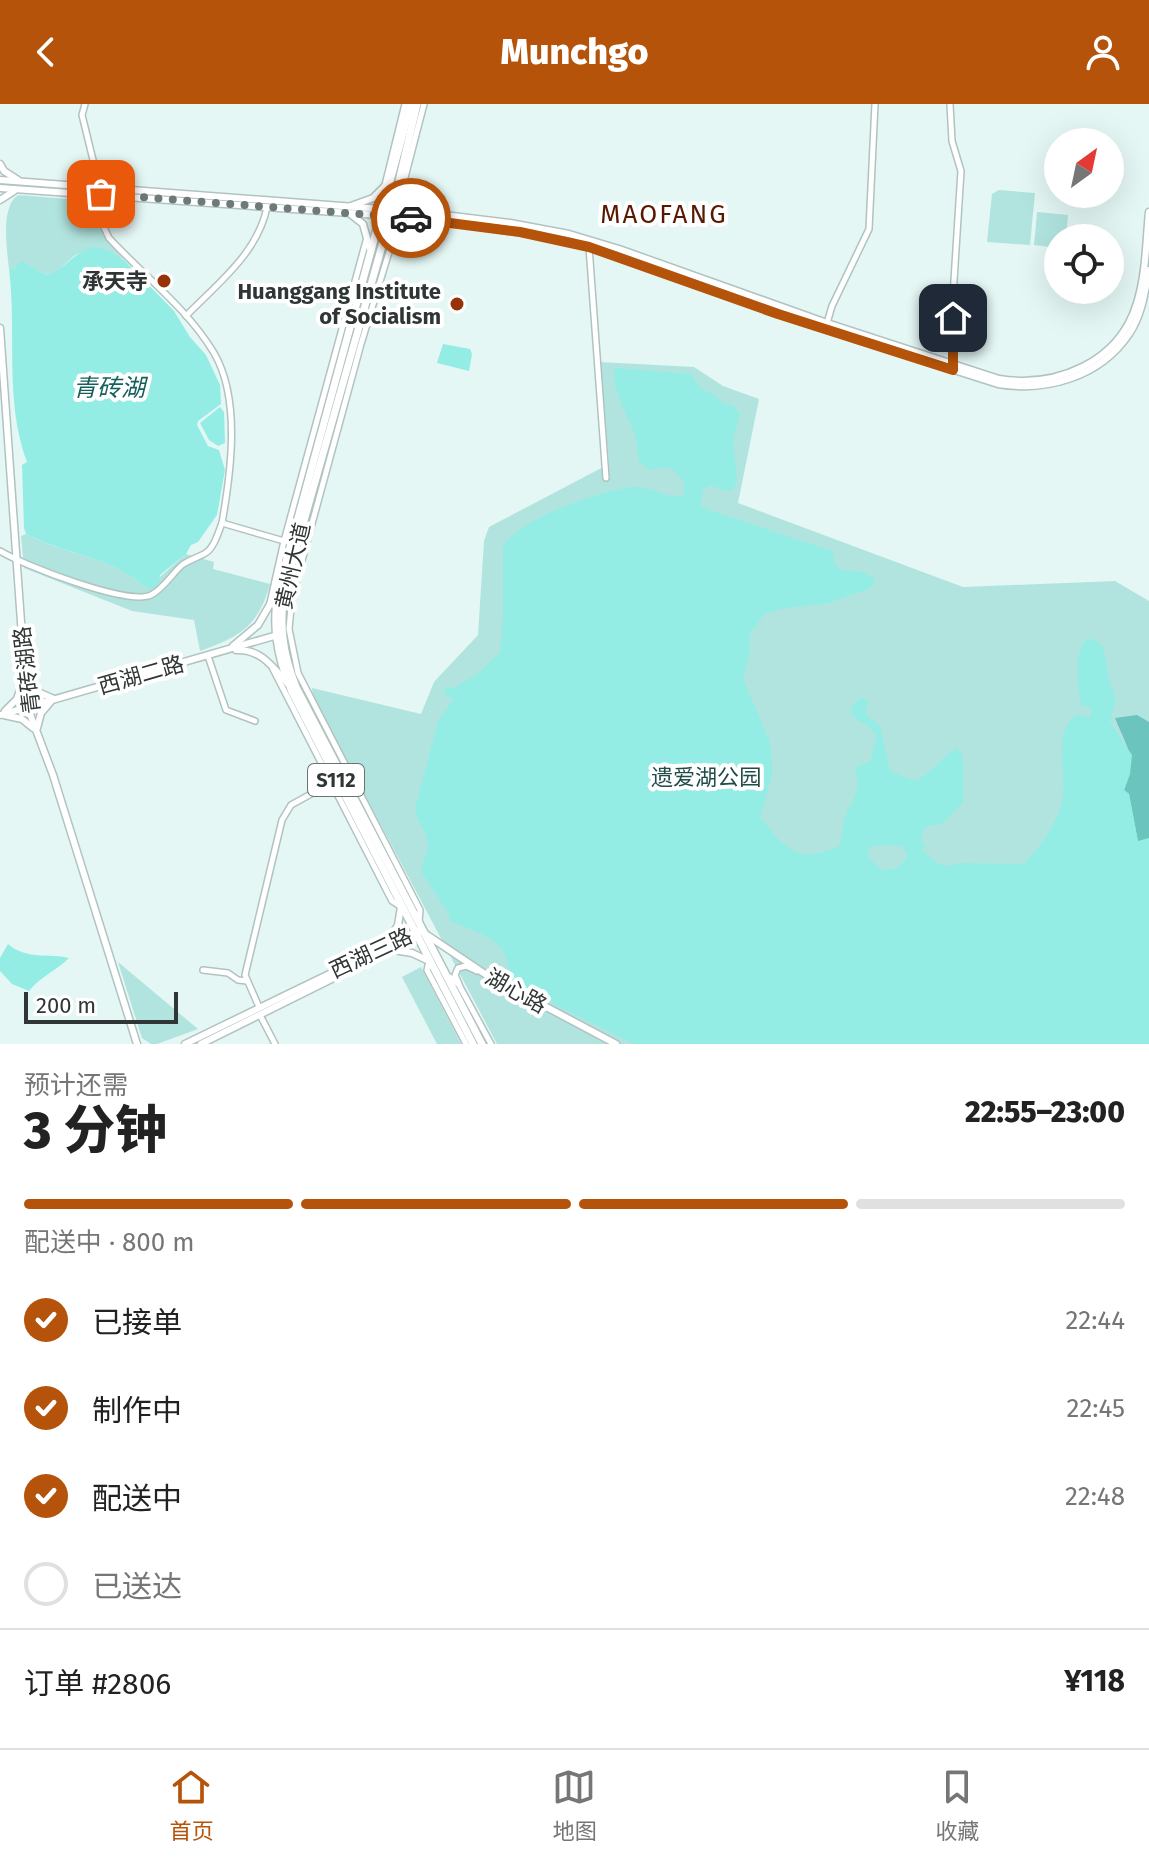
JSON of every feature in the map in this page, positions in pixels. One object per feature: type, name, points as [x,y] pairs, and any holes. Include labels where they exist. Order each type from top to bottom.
[{"type":"main road","name":"黄州大道","points":[[396,177],[408,104]]},
{"type":"main road","name":"黄州大道","points":[[417,104],[387,212],[382,245],[286,584],[278,635],[296,687],[429,961],[473,1044]]},
{"type":"main road","points":[[0,164],[20,185]]},
{"type":"main road","points":[[0,180],[20,185],[267,207],[349,209],[373,198],[396,177],[409,204],[420,215]]},
{"type":"main road","points":[[0,188],[20,185]]},
{"type":"main road","points":[[0,200],[20,185]]},
{"type":"main road","points":[[93,192],[510,223],[593,241],[954,367]]},
{"type":"main road","points":[[349,209],[363,224],[371,254]]},
{"type":"main road","name":"黄州大道","points":[[387,212],[371,254],[278,591],[278,635],[289,685],[401,907],[445,973],[482,1044]]},
{"type":"main road","points":[[1119,342],[1141,288],[1149,212]]},
{"type":"main road","points":[[382,245],[397,226],[420,215],[589,247],[778,314],[954,367],[1020,382],[1055,378],[1077,370],[1099,358],[1130,333],[1141,308],[1149,270]]},
{"type":"main road","name":"青砖湖路","points":[[0,328],[27,706],[53,775],[137,1042]]},
{"type":"main road","points":[[228,650],[250,634],[278,591]]},
{"type":"main road","name":"西湖二路","points":[[0,714],[278,635]]},
{"type":"main road","points":[[228,650],[255,652],[289,685]]},
{"type":"main road","points":[[0,714],[22,719],[37,731],[41,713],[54,699],[38,692],[25,673]]},
{"type":"main road","points":[[0,714],[17,699],[25,673]]},
{"type":"main road","points":[[401,907],[389,947],[429,961]]},
{"type":"main road","name":"西湖三路","points":[[185,1044],[260,1011],[417,931]]},
{"type":"main road","name":"湖心路","points":[[417,931],[482,973],[616,1044]]},
{"type":"main road","name":"西湖三路","points":[[201,1044],[260,1011]]},
{"type":"street","points":[[0,551],[17,562],[93,588],[134,597],[146,596],[156,591],[190,559],[207,552],[222,523],[228,488],[230,402],[224,378],[214,354],[186,316],[109,238],[93,192],[94,164],[82,115],[85,104]]},
{"type":"street","points":[[385,187],[408,104]]},
{"type":"street","points":[[402,190],[424,104]]},
{"type":"street","points":[[827,323],[869,229],[875,104]]},
{"type":"street","points":[[950,104],[952,141],[961,171],[953,296],[954,367]]},
{"type":"street","points":[[186,316],[247,252],[263,226],[267,207]]},
{"type":"street","points":[[397,226],[361,344],[292,597],[289,625],[298,673],[420,910],[417,931]]},
{"type":"street","points":[[269,607],[284,541],[368,236]]},
{"type":"street","points":[[589,247],[606,478]]},
{"type":"street","points":[[222,523],[284,541]]},
{"type":"street","points":[[208,656],[226,710],[255,721]]},
{"type":"street","points":[[271,665],[392,901],[401,907]]},
{"type":"street","points":[[275,1044],[245,975],[282,820],[291,805],[331,783]]},
{"type":"street","points":[[429,961],[427,970],[466,1044]]},
{"type":"street","points":[[482,973],[460,967],[455,975],[491,1044]]},
{"type":"street","points":[[203,970],[228,973],[247,981]]},
{"type":"street","points":[[445,973],[459,985]]},
{"type":"green space","points":[[999,190],[1035,193],[1030,245],[987,242],[992,194]]},
{"type":"green space","points":[[19,195],[91,201],[103,233],[125,261],[107,253],[86,251],[46,275],[21,262],[14,269],[9,269],[7,217],[13,200]]},
{"type":"green space","points":[[1037,212],[1068,215],[1067,224],[1044,224],[1044,246],[1034,245]]},
{"type":"green space","name":"遗爱湖公园","points":[[600,362],[694,367],[723,386],[759,399],[738,503],[963,587],[1115,581],[1149,601],[1149,1044],[497,1044],[313,697],[312,688],[421,714],[434,682],[478,635],[484,541],[489,527],[609,464]]},
{"type":"green space","points":[[26,534],[117,568],[147,588],[186,554],[214,562],[213,569],[270,584],[259,611],[245,628],[226,641],[200,651],[194,620],[132,611],[24,568],[21,536]]},
{"type":"green space","points":[[118,962],[198,1029],[157,1044],[142,1038]]},
{"type":"green space","points":[[421,967],[461,1044],[437,1044],[402,977]]},
{"type":"shaded area","points":[[1137,715],[1149,722],[1149,838],[1138,842],[1129,794],[1124,790],[1130,769],[1129,753],[1115,718]]},
{"type":"water","name":"青砖湖","points":[[94,247],[109,251],[125,261],[174,311],[206,355],[220,385],[221,404],[197,425],[208,446],[219,450],[225,470],[217,515],[198,542],[160,575],[154,588],[147,588],[103,562],[26,534],[24,528],[22,465],[27,462],[20,439],[13,391],[9,269],[14,269],[21,261],[46,275]]},
{"type":"water","points":[[443,344],[470,349],[469,371],[437,363]]},
{"type":"water","name":"遗爱湖公园","points":[[615,368],[691,374],[700,388],[735,407],[740,414],[733,440],[737,480],[733,490],[709,485],[703,490],[700,505],[832,551],[835,565],[840,570],[862,572],[875,579],[868,589],[825,604],[785,608],[764,614],[749,636],[750,651],[743,678],[770,743],[772,765],[760,817],[777,838],[794,851],[813,854],[839,846],[844,821],[858,787],[855,771],[857,766],[870,762],[877,736],[852,715],[851,707],[863,698],[868,701],[865,714],[880,726],[890,771],[909,779],[920,779],[956,747],[963,756],[963,803],[942,824],[930,825],[923,830],[921,841],[926,846],[921,849],[938,864],[946,866],[963,863],[1024,864],[1046,836],[1061,805],[1062,745],[1068,724],[1076,715],[1090,717],[1092,708],[1081,705],[1077,670],[1080,652],[1088,638],[1104,649],[1116,700],[1110,722],[1132,755],[1124,790],[1129,794],[1138,841],[1149,838],[1149,1044],[634,1044],[507,981],[508,967],[501,948],[484,935],[450,921],[449,914],[422,873],[428,841],[415,809],[438,722],[453,700],[444,694],[446,687],[454,688],[479,673],[500,652],[503,547],[511,536],[543,516],[603,493],[635,487],[683,496],[685,484],[672,470],[650,469],[640,461],[637,442],[615,377]],"holes":[[[871,846],[902,846],[908,854],[894,868],[882,870],[869,858]]]},
{"type":"water","points":[[220,407],[224,412],[225,443],[218,446],[209,440],[200,423]]},
{"type":"water","points":[[8,944],[30,954],[69,958],[29,991],[12,984],[0,971],[0,958]]},
{"type":"way so far","points":[[101,194],[411,218]]},
{"type":"place","name":"承天寺","points":[[164,281]]},
{"type":"place","name":"Huanggang Institute of Socialism","points":[[457,304]]},
{"type":"district","name":"MAOFANG","points":[[664,214]]},
{"type":"route","points":[[411,218],[520,232],[589,247],[778,314],[953,370],[953,318]]}]
